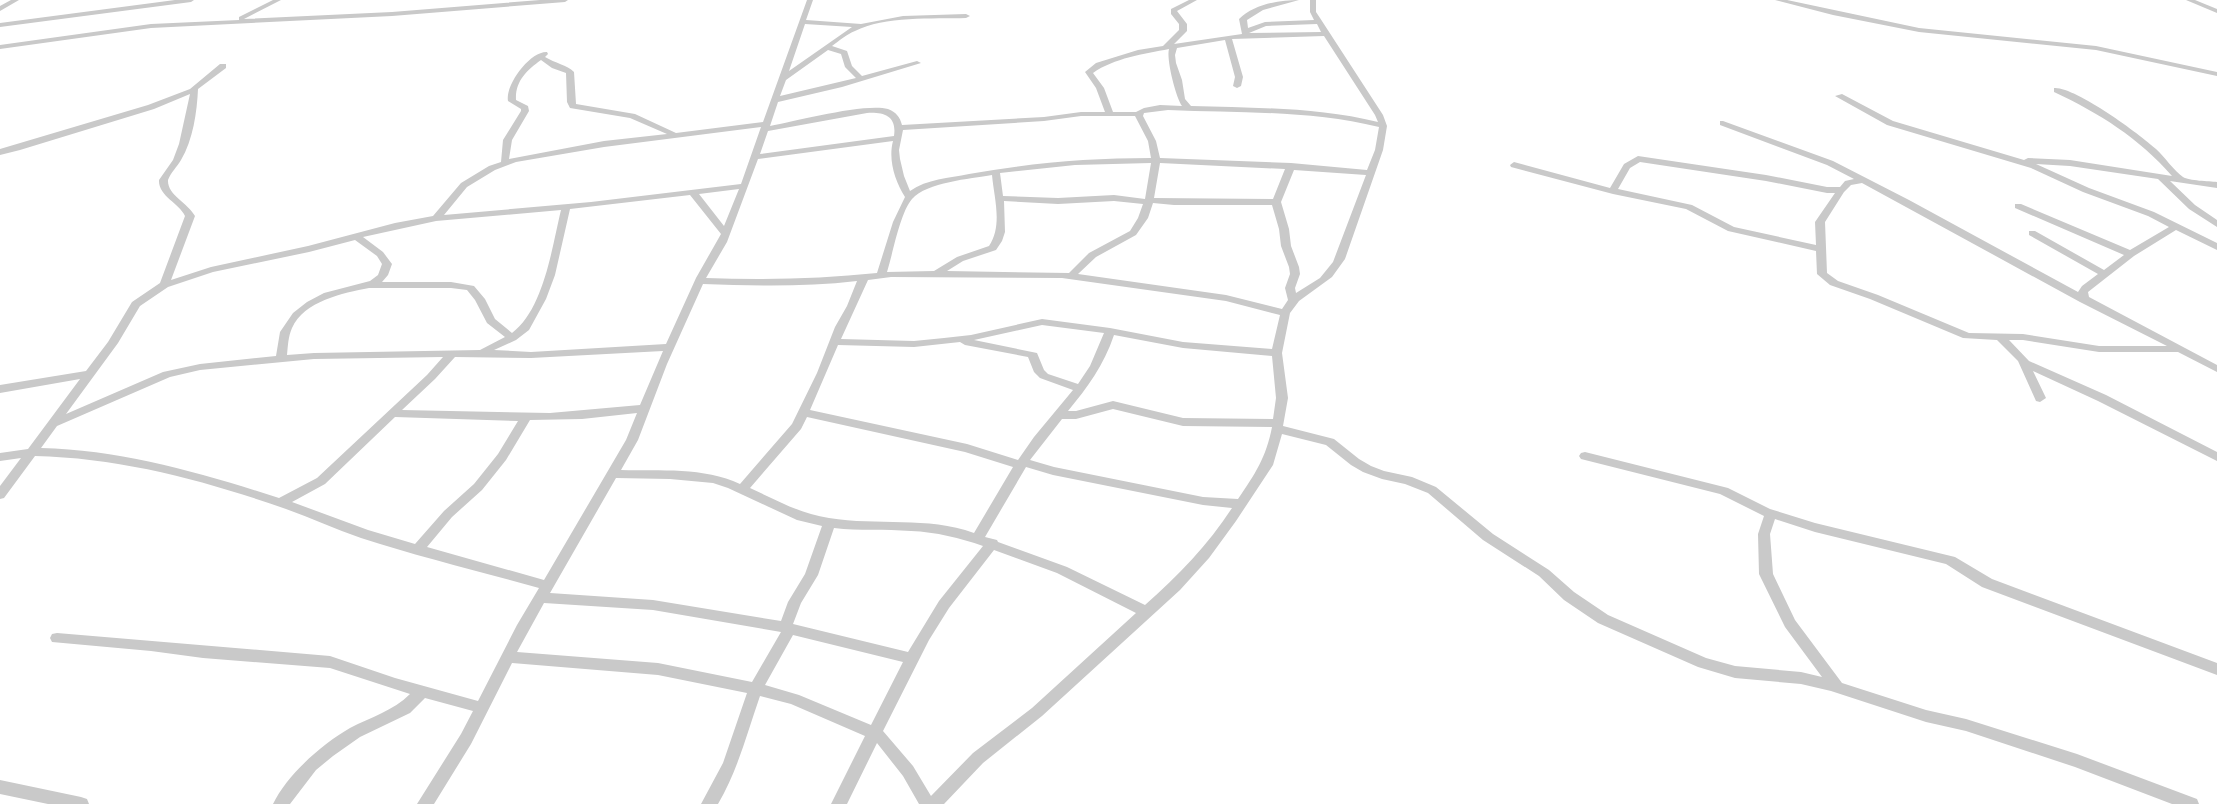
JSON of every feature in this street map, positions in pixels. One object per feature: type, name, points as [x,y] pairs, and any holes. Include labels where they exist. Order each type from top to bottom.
[{"type":"street","points":[[2,7],[16,0]]},
{"type":"street","points":[[0,47],[155,12],[191,0]]},
{"type":"street","points":[[235,21],[278,0]]},
{"type":"street","points":[[0,25],[155,12],[235,21],[392,14],[566,0]]},
{"type":"street","points":[[425,804],[466,739],[544,592],[632,440],[670,347],[700,281],[726,233],[745,186],[810,0]]},
{"type":"street","points":[[1189,109],[1180,98],[1178,79],[1171,65],[1170,47],[1183,31],[1183,24],[1173,10],[1194,0]]},
{"type":"street","points":[[1245,34],[1243,19],[1247,16],[1255,11],[1296,0]]},
{"type":"street","points":[[934,804],[978,758],[1037,712],[1175,586],[1204,555],[1267,465],[1279,426],[1282,398],[1277,353],[1285,312],[1293,300],[1322,282],[1332,272],[1340,258],[1379,150],[1383,126],[1379,115],[1313,12],[1313,0]]},
{"type":"street","points":[[1778,0],[1919,30],[2096,48],[2217,74]]},
{"type":"street","points":[[2189,0],[2217,10]]},
{"type":"street","points":[[781,80],[852,29],[865,25],[912,18],[966,16]]},
{"type":"street","points":[[801,22],[865,25]]},
{"type":"street","points":[[1245,34],[1265,24],[1320,22]]},
{"type":"street","points":[[1110,113],[1100,88],[1090,71],[1099,65],[1141,52],[1245,34],[1328,34]]},
{"type":"street","points":[[1228,37],[1239,77],[1237,86]]},
{"type":"street","points":[[827,47],[844,54],[849,67],[861,79]]},
{"type":"street","points":[[506,163],[503,149],[525,111],[525,108],[512,101],[514,84],[524,69],[542,55],[550,63],[570,72],[571,102],[573,106],[632,116],[668,131],[675,136]]},
{"type":"street","points":[[775,100],[917,63]]},
{"type":"street","points":[[0,152],[151,107],[194,90],[200,83],[223,66]]},
{"type":"street","points":[[164,285],[190,216],[187,207],[167,192],[163,184],[166,175],[177,160],[183,144],[194,102],[194,90]]},
{"type":"street","points":[[2056,90],[2093,106],[2137,135],[2152,148],[2180,180]]},
{"type":"street","points":[[1839,96],[1890,123],[2020,161],[2151,214],[2217,247]]},
{"type":"street","points":[[898,128],[1110,113],[1139,114],[1152,109],[1262,109],[1325,114],[1383,126]]},
{"type":"street","points":[[436,218],[464,185],[480,175],[514,160],[604,144],[766,127],[876,110],[886,111],[896,117],[898,138],[895,152],[903,189],[909,197]]},
{"type":"street","points":[[1072,276],[1085,260],[1120,242],[1135,232],[1140,224],[1149,201],[1156,151],[1152,138],[1139,114]]},
{"type":"street","points":[[1723,123],[1805,152],[1862,180],[2084,300],[2116,314],[2217,369]]},
{"type":"street","points":[[754,157],[898,138]]},
{"type":"street","points":[[1613,191],[1627,166],[1638,159],[1766,178],[1827,190],[1841,190]]},
{"type":"street","points":[[881,275],[902,208],[909,197],[922,188],[996,172],[1032,166],[1156,161],[1228,162],[1370,173]]},
{"type":"street","points":[[2020,161],[2070,163],[2217,185]]},
{"type":"street","points":[[1514,165],[1613,191],[1689,207],[1731,229],[1820,249]]},
{"type":"street","points":[[1291,166],[1276,202],[1284,228],[1286,246],[1294,266],[1295,274],[1290,288],[1293,300]]},
{"type":"street","points":[[936,274],[960,259],[993,248],[1001,237],[996,172]]},
{"type":"street","points":[[2160,176],[2192,207],[2217,224]]},
{"type":"street","points":[[1862,180],[1848,182],[1845,189],[1841,190],[1820,222],[1822,274],[1834,283],[1874,297],[1967,336],[2023,337],[2099,349],[2180,349]]},
{"type":"street","points":[[0,494],[34,452],[113,344],[136,304],[164,285],[211,270],[310,249],[395,226],[436,218],[566,207],[745,186]]},
{"type":"street","points":[[692,192],[726,233]]},
{"type":"street","points":[[999,198],[1058,201],[1114,198],[1174,202],[1276,202]]},
{"type":"street","points":[[2018,206],[2132,254]]},
{"type":"street","points":[[480,353],[512,338],[525,328],[540,299],[556,256],[566,207]]},
{"type":"street","points":[[2084,300],[2083,292],[2086,288],[2132,254],[2175,227]]},
{"type":"street","points":[[2032,233],[2105,274]]},
{"type":"street","points":[[281,359],[287,329],[293,319],[326,296],[373,283],[381,278],[387,264],[380,254],[357,237]]},
{"type":"street","points":[[700,281],[806,282],[881,275],[936,274],[1072,276],[1226,298],[1285,312]]},
{"type":"street","points":[[742,490],[796,426],[822,373],[864,277]]},
{"type":"street","points":[[362,286],[427,285],[470,288],[480,299],[491,321],[498,329],[512,338]]},
{"type":"street","points":[[834,342],[914,344],[971,338],[1042,322],[1110,331],[1183,345],[1277,353]]},
{"type":"street","points":[[978,538],[1022,464],[1081,389],[1104,351],[1110,331]]},
{"type":"street","points":[[1999,336],[2025,363],[2040,398]]},
{"type":"street","points":[[953,340],[1033,355],[1039,372],[1044,376],[1081,389]]},
{"type":"street","points":[[54,424],[167,374],[200,367],[281,359],[452,353],[531,355],[670,347]]},
{"type":"street","points":[[279,503],[321,481],[364,443],[392,412],[431,377],[452,353]]},
{"type":"street","points":[[2025,363],[2102,398],[2217,457]]},
{"type":"street","points":[[0,389],[91,374]]},
{"type":"street","points":[[1059,415],[1076,415],[1113,405],[1183,422],[1279,426],[1330,442],[1367,469],[1382,475],[1408,480],[1432,490],[1488,537],[1544,573],[1583,607],[1603,619],[1703,663],[1734,672],[1801,678],[1838,687],[1926,716],[1966,725],[2077,761],[2191,804]]},
{"type":"street","points":[[392,412],[526,417],[604,415],[645,408]]},
{"type":"street","points":[[803,412],[967,448],[1022,464],[1071,475],[1203,501],[1241,504]]},
{"type":"street","points":[[417,550],[448,514],[478,487],[502,457],[526,417]]},
{"type":"street","points":[[0,457],[34,452],[116,459],[192,475],[279,503],[364,534],[544,592],[653,606],[787,628],[913,659]]},
{"type":"street","points":[[1585,456],[1724,491],[1771,513],[1852,537],[1950,560],[1987,583],[2217,669]]},
{"type":"street","points":[[613,474],[670,475],[714,479],[802,517],[855,526],[911,526],[938,529],[978,538],[1062,570],[1146,612]]},
{"type":"street","points":[[1771,513],[1764,534],[1766,574],[1790,623],[1838,687]]},
{"type":"street","points":[[709,804],[718,792],[733,757],[756,689],[787,628],[795,602],[811,575],[829,523]]},
{"type":"street","points":[[839,804],[913,659],[939,613],[992,544]]},
{"type":"street","points":[[57,638],[151,644],[203,652],[330,662],[395,684],[482,708]]},
{"type":"street","points":[[508,657],[658,669],[756,689],[794,699],[880,736],[908,771],[927,804]]},
{"type":"street","points":[[281,804],[312,764],[328,751],[355,733],[405,709],[423,691]]},
{"type":"street","points":[[0,786],[81,804]]}]
